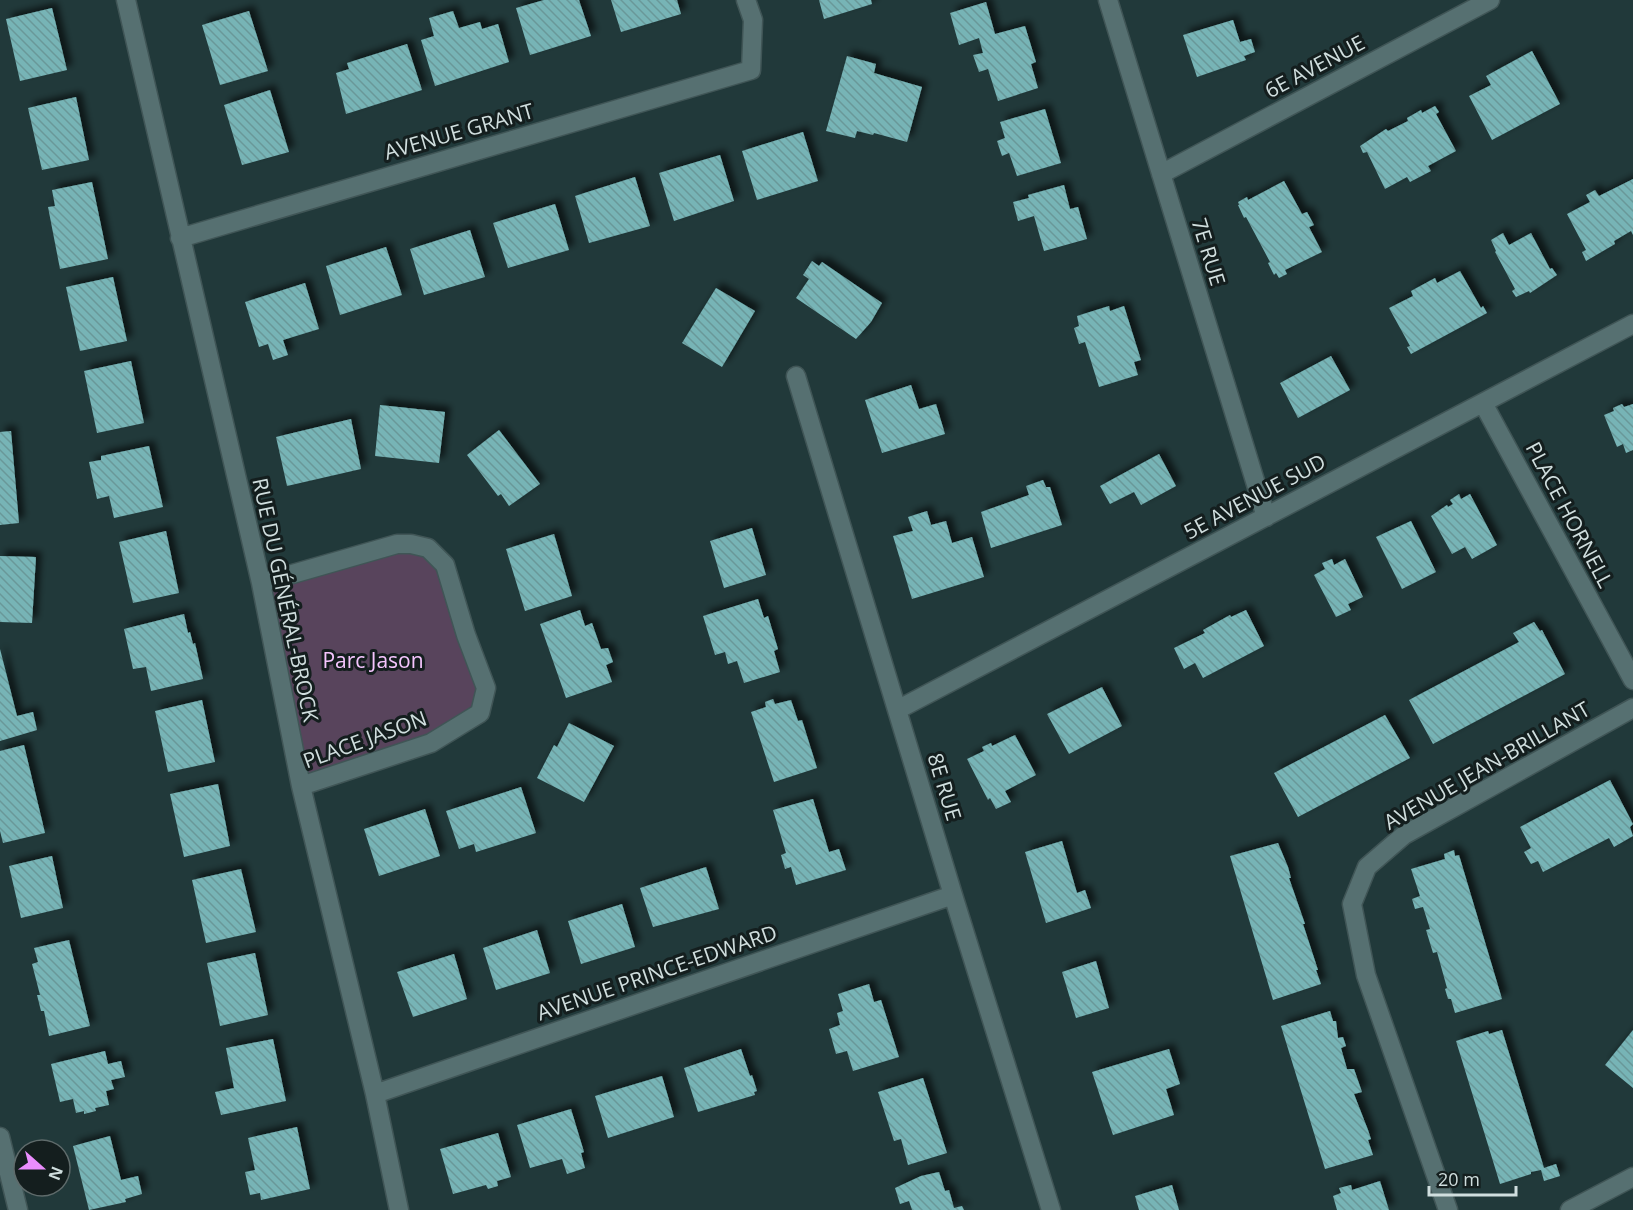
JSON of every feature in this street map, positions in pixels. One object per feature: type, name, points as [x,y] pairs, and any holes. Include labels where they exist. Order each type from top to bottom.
[{"type":"street","name":"RUE DU GÉNÉRAL-BROCK","points":[[126,0],[261,583],[301,786],[375,1094],[399,1210]]},
{"type":"street","name":"AVENUE GRANT","points":[[180,238],[751,70],[753,20],[746,0]]},
{"type":"street","name":"7E RUE","points":[[1108,0],[1266,517]]},
{"type":"street","name":"6E AVENUE","points":[[1161,174],[1490,0]]},
{"type":"street","name":"5E AVENUE SUD","points":[[897,710],[1633,324]]},
{"type":"street","name":"8E RUE","points":[[796,376],[1051,1210]]},
{"type":"street","name":"PLACE HORNELL","points":[[1483,403],[1633,680]]},
{"type":"street","name":"PLACE JASON","points":[[261,583],[397,544],[428,548],[445,565],[466,635],[486,688],[480,713],[431,743],[301,786]]},
{"type":"street","name":"AVENUE JEAN-BRILLANT","points":[[1448,1210],[1366,975],[1352,904],[1367,867],[1404,835],[1633,708]]},
{"type":"street","name":"AVENUE PRINCE-EDWARD","points":[[375,1094],[953,895]]},
{"type":"street","points":[[0,1137],[18,1210]]},
{"type":"street","points":[[1570,1210],[1633,1177]]},
{"type":"green space","name":"Parc Jason","points":[[397,544],[428,548],[466,635],[480,713],[431,743],[301,786],[261,583]]},
{"type":"building","points":[[544,0],[579,0],[591,36],[530,55],[516,8]]},
{"type":"building","points":[[611,0],[677,0],[681,14],[621,32]]},
{"type":"building","points":[[819,0],[871,0],[872,4],[824,19]]},
{"type":"building","points":[[986,2],[995,34],[1025,26],[1036,62],[1031,64],[1038,88],[998,101],[988,69],[979,72],[973,55],[983,53],[979,38],[959,45],[950,13]]},
{"type":"building","points":[[52,8],[67,70],[20,81],[6,19]]},
{"type":"building","points":[[249,11],[268,71],[220,85],[202,25]]},
{"type":"building","points":[[453,11],[459,28],[480,22],[482,29],[498,24],[509,62],[435,86],[421,40],[434,36],[429,18]]},
{"type":"building","points":[[1233,20],[1240,42],[1251,39],[1255,52],[1244,56],[1246,60],[1197,77],[1183,35]]},
{"type":"building","points":[[407,44],[422,90],[346,114],[336,73],[349,69],[347,63]]},
{"type":"building","points":[[1532,51],[1560,104],[1492,140],[1469,96],[1491,85],[1486,76]]},
{"type":"building","points":[[847,56],[876,64],[874,73],[922,87],[907,142],[874,133],[873,135],[857,131],[855,138],[826,131]]},
{"type":"building","points":[[270,90],[289,152],[242,165],[224,105]]},
{"type":"building","points":[[76,97],[89,160],[42,170],[28,108]]},
{"type":"building","points":[[1435,106],[1439,112],[1436,114],[1456,151],[1428,166],[1431,171],[1410,182],[1407,177],[1385,189],[1367,152],[1363,153],[1360,146],[1386,129],[1388,131],[1408,121],[1407,118],[1421,110],[1422,113]]},
{"type":"building","points":[[1045,109],[1061,163],[1017,176],[1009,153],[1002,156],[997,141],[1005,138],[1000,122]]},
{"type":"building","points":[[803,132],[818,181],[757,200],[742,151]]},
{"type":"building","points":[[720,155],[734,201],[674,221],[659,173]]},
{"type":"building","points":[[635,177],[650,226],[589,243],[575,196]]},
{"type":"building","points":[[1633,179],[1633,235],[1631,231],[1614,241],[1615,244],[1586,261],[1582,252],[1586,250],[1567,214],[1590,202],[1586,195],[1595,190],[1599,196]]},
{"type":"building","points":[[1284,181],[1302,214],[1307,212],[1314,225],[1309,227],[1322,252],[1285,270],[1287,274],[1279,278],[1276,273],[1274,275],[1268,263],[1270,262],[1246,217],[1244,218],[1238,202],[1247,197],[1248,200]]},
{"type":"building","points":[[92,182],[108,259],[60,269],[48,207],[55,206],[52,190]]},
{"type":"building","points":[[1064,185],[1070,209],[1078,207],[1087,239],[1044,251],[1034,216],[1018,221],[1013,202],[1029,198],[1028,195]]},
{"type":"building","points":[[555,204],[569,250],[508,268],[493,223]]},
{"type":"building","points":[[470,230],[485,277],[424,295],[410,249]]},
{"type":"building","points":[[1503,233],[1509,245],[1531,233],[1550,269],[1552,268],[1557,275],[1530,293],[1529,291],[1516,297],[1512,291],[1515,289],[1491,240]]},
{"type":"building","points":[[386,247],[402,295],[340,315],[326,266]]},
{"type":"building","points":[[812,261],[819,266],[822,262],[882,303],[871,322],[856,339],[796,298],[809,279],[803,275]]},
{"type":"building","points":[[1460,271],[1481,308],[1483,306],[1487,313],[1411,354],[1407,347],[1410,346],[1389,308],[1413,296],[1411,291],[1435,278],[1437,283]]},
{"type":"building","points":[[113,277],[127,341],[80,351],[66,287]]},
{"type":"building","points":[[305,283],[319,329],[283,340],[288,355],[273,360],[268,344],[259,347],[245,302]]},
{"type":"building","points":[[716,288],[755,311],[722,367],[682,343]]},
{"type":"building","points":[[1109,306],[1110,311],[1124,306],[1141,360],[1134,362],[1138,375],[1099,387],[1085,342],[1079,344],[1074,328],[1079,326],[1077,316]]},
{"type":"building","points":[[1331,356],[1350,390],[1298,418],[1280,383]]},
{"type":"building","points":[[131,361],[144,423],[97,433],[84,371]]},
{"type":"building","points":[[911,385],[919,409],[936,404],[945,434],[882,453],[865,400]]},
{"type":"building","points":[[1622,404],[1624,407],[1633,404],[1633,450],[1626,453],[1623,444],[1617,447],[1604,415],[1614,411],[1613,408]]},
{"type":"building","points":[[380,405],[445,412],[439,463],[375,456]]},
{"type":"building","points":[[351,419],[361,469],[287,486],[276,437]]},
{"type":"building","points":[[499,430],[540,484],[509,506],[501,494],[498,496],[467,455]]},
{"type":"building","points":[[11,431],[19,523],[0,525],[0,432]]},
{"type":"building","points":[[149,446],[163,507],[114,518],[109,496],[97,499],[89,462],[101,460],[101,456]]},
{"type":"building","points":[[1159,454],[1176,486],[1141,505],[1134,492],[1110,504],[1100,486]]},
{"type":"building","points":[[1043,480],[1046,487],[1050,487],[1062,525],[991,548],[981,512],[1029,495],[1026,486]]},
{"type":"building","points":[[1459,494],[1461,499],[1470,494],[1497,545],[1472,559],[1465,547],[1452,554],[1431,516],[1447,505],[1448,507],[1453,504],[1450,500]]},
{"type":"building","points":[[927,511],[931,525],[946,521],[952,543],[972,537],[984,577],[912,599],[893,536],[913,531],[908,517]]},
{"type":"building","points":[[1411,521],[1436,572],[1402,589],[1376,537]]},
{"type":"building","points":[[752,528],[766,575],[724,588],[710,541]]},
{"type":"building","points":[[166,531],[179,593],[133,603],[119,542]]},
{"type":"building","points":[[554,534],[572,596],[525,611],[506,549]]},
{"type":"building","points":[[0,556],[36,557],[32,623],[0,622]]},
{"type":"building","points":[[1332,559],[1334,565],[1345,559],[1363,597],[1348,604],[1351,610],[1336,617],[1314,575],[1325,569],[1322,563]]},
{"type":"building","points":[[758,599],[764,618],[768,616],[778,649],[774,651],[780,672],[744,683],[737,661],[728,664],[725,652],[715,655],[703,616]]},
{"type":"building","points":[[580,610],[585,626],[592,623],[601,649],[608,648],[613,662],[606,665],[612,682],[566,698],[540,624]]},
{"type":"building","points":[[1246,610],[1264,646],[1203,678],[1195,663],[1184,669],[1174,648],[1205,633],[1203,630],[1230,615],[1231,617]]},
{"type":"building","points":[[184,614],[188,633],[190,632],[193,644],[195,643],[203,679],[151,691],[146,667],[133,669],[124,629]]},
{"type":"building","points":[[1534,622],[1540,631],[1542,630],[1565,674],[1433,744],[1409,700],[1519,642],[1513,633]]},
{"type":"building","points":[[0,649],[17,716],[33,712],[37,730],[0,741]]},
{"type":"building","points":[[1102,687],[1122,726],[1069,754],[1047,714]]},
{"type":"building","points":[[773,699],[775,704],[791,700],[798,721],[802,720],[817,768],[774,782],[751,712],[766,707],[765,702]]},
{"type":"building","points":[[202,700],[215,762],[168,772],[155,711]]},
{"type":"building","points":[[1385,715],[1410,758],[1298,817],[1274,773]]},
{"type":"building","points":[[569,723],[614,746],[584,802],[537,778],[554,745],[557,747]]},
{"type":"building","points":[[1015,735],[1036,775],[1005,791],[1011,802],[996,809],[990,798],[988,800],[967,759],[984,751],[982,747],[991,743],[992,746]]},
{"type":"building","points":[[24,745],[45,833],[3,843],[0,831],[0,751]]},
{"type":"building","points":[[1610,780],[1633,824],[1630,827],[1633,836],[1614,847],[1609,838],[1543,872],[1538,861],[1531,864],[1524,852],[1531,848],[1520,827]]},
{"type":"building","points":[[218,784],[230,846],[184,857],[170,794]]},
{"type":"building","points":[[521,787],[536,833],[476,852],[474,844],[459,849],[446,811]]},
{"type":"building","points":[[813,799],[829,852],[839,849],[846,870],[796,885],[791,867],[785,869],[781,855],[786,853],[773,810]]},
{"type":"building","points":[[425,809],[440,856],[379,876],[364,829]]},
{"type":"building","points":[[1062,841],[1077,893],[1085,890],[1091,908],[1046,923],[1025,852]]},
{"type":"building","points":[[1278,843],[1288,867],[1291,878],[1289,878],[1305,924],[1303,924],[1321,984],[1273,1000],[1230,856]]},
{"type":"building","points":[[1454,850],[1455,856],[1459,855],[1502,999],[1455,1013],[1445,989],[1447,988],[1437,952],[1433,953],[1426,930],[1430,929],[1423,907],[1415,909],[1412,899],[1420,896],[1411,869],[1445,859],[1444,854]]},
{"type":"building","points":[[52,856],[63,908],[21,918],[9,866]]},
{"type":"building","points":[[706,867],[719,909],[653,927],[640,888]]},
{"type":"building","points":[[241,869],[256,932],[206,943],[192,880]]},
{"type":"building","points":[[622,904],[635,947],[581,964],[568,921]]},
{"type":"building","points":[[537,930],[550,973],[496,990],[483,948]]},
{"type":"building","points":[[69,940],[90,1026],[49,1036],[44,1011],[41,1011],[37,995],[40,995],[32,964],[38,962],[34,948]]},
{"type":"building","points":[[255,953],[268,1015],[220,1026],[207,963]]},
{"type":"building","points":[[454,954],[467,999],[413,1017],[397,972]]},
{"type":"building","points":[[1096,961],[1109,1008],[1076,1018],[1062,972]]},
{"type":"building","points":[[869,984],[874,1002],[881,1000],[899,1057],[853,1071],[847,1051],[836,1054],[829,1029],[840,1025],[837,1013],[843,1011],[838,994]]},
{"type":"building","points":[[1330,1011],[1333,1021],[1336,1021],[1338,1038],[1343,1037],[1346,1046],[1341,1048],[1347,1069],[1354,1069],[1362,1092],[1354,1094],[1371,1139],[1368,1140],[1373,1155],[1325,1169],[1281,1026]]},
{"type":"building","points":[[1502,1030],[1544,1168],[1556,1164],[1560,1176],[1544,1181],[1541,1170],[1500,1184],[1456,1041],[1488,1031],[1489,1034]]},
{"type":"building","points":[[1633,1030],[1633,1088],[1605,1065]]},
{"type":"building","points":[[273,1039],[286,1101],[221,1115],[215,1092],[234,1088],[226,1048]]},
{"type":"building","points":[[741,1049],[757,1091],[754,1092],[755,1095],[698,1112],[684,1068]]},
{"type":"building","points":[[1169,1049],[1180,1084],[1166,1089],[1174,1115],[1113,1135],[1092,1072]]},
{"type":"building","points":[[105,1051],[108,1064],[121,1061],[125,1077],[111,1080],[114,1089],[106,1091],[109,1105],[95,1108],[96,1111],[84,1114],[84,1111],[76,1113],[73,1099],[60,1102],[51,1064]]},
{"type":"building","points":[[662,1076],[674,1117],[608,1138],[595,1096]]},
{"type":"building","points":[[923,1078],[947,1153],[908,1165],[901,1139],[894,1141],[878,1092]]},
{"type":"building","points":[[571,1109],[584,1152],[581,1153],[585,1168],[567,1174],[562,1159],[530,1168],[517,1125]]},
{"type":"building","points":[[297,1127],[310,1189],[261,1200],[260,1193],[250,1195],[245,1172],[255,1170],[248,1138]]},
{"type":"building","points":[[498,1133],[511,1177],[497,1181],[498,1186],[488,1189],[486,1185],[453,1194],[440,1149]]},
{"type":"building","points":[[110,1136],[121,1180],[138,1176],[142,1194],[125,1199],[126,1202],[89,1210],[73,1146]]},
{"type":"building","points":[[939,1172],[945,1191],[949,1190],[954,1208],[962,1206],[964,1210],[912,1210],[909,1201],[900,1204],[895,1188],[921,1176]]},
{"type":"building","points":[[1380,1181],[1389,1210],[1337,1210],[1333,1196],[1341,1193],[1339,1188],[1351,1185],[1352,1190]]},
{"type":"building","points":[[1172,1185],[1179,1210],[1139,1210],[1135,1196]]}]
